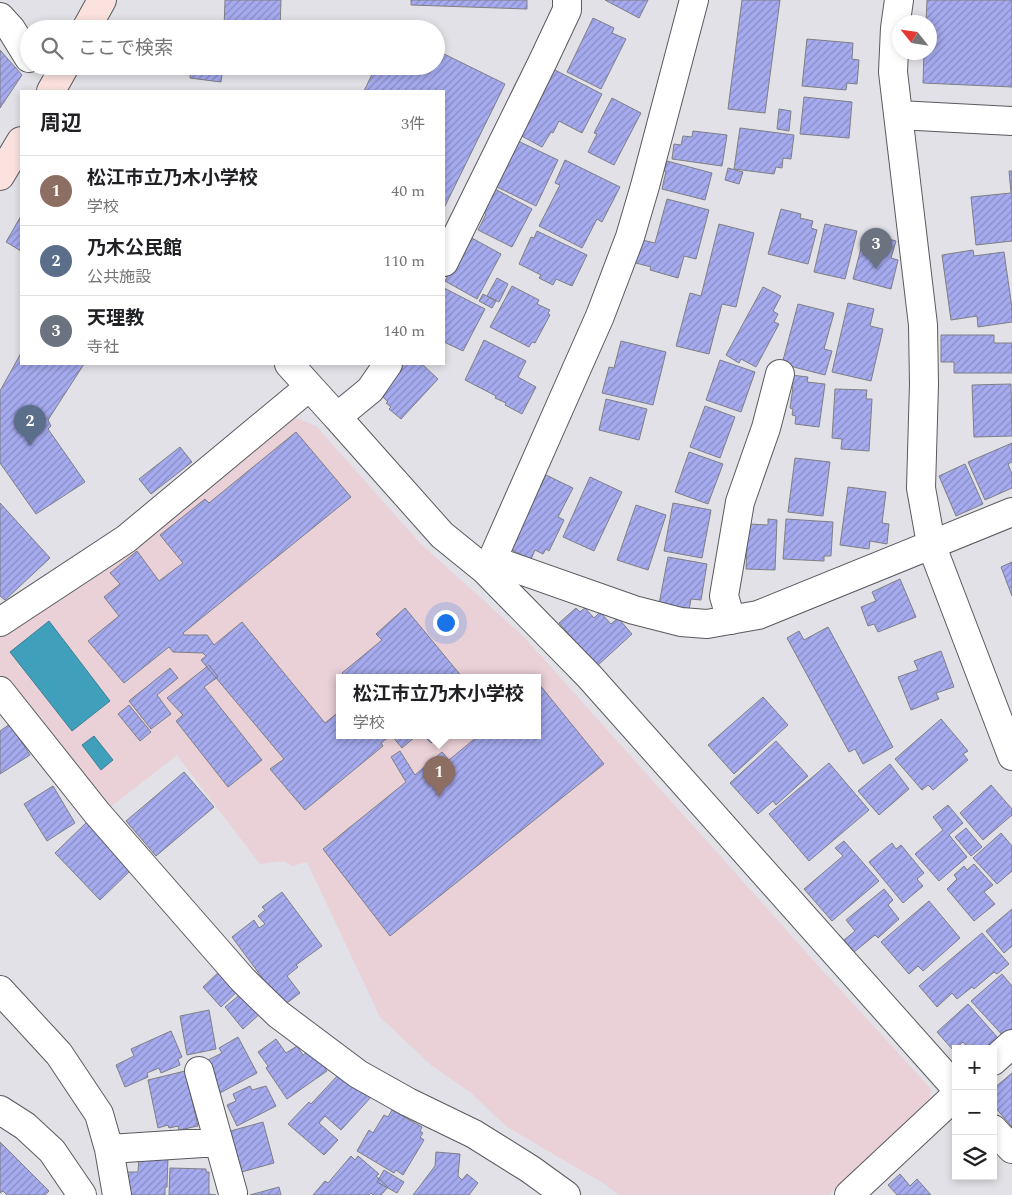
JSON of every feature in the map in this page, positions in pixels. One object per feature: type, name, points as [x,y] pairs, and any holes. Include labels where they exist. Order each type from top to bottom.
[{"type":"street","points":[[91,20],[102,0]]},
{"type":"street","points":[[445,260],[567,10],[567,0]]},
{"type":"street","points":[[488,564],[600,316],[630,237],[694,0]]},
{"type":"street","points":[[900,0],[895,28],[893,72],[923,325],[924,384],[921,488],[931,544],[1012,756]]},
{"type":"street","points":[[0,17],[11,29],[20,44]]},
{"type":"street","points":[[40,75],[49,90]]},
{"type":"street","points":[[51,90],[60,75]]},
{"type":"street","points":[[898,115],[1012,121]]},
{"type":"street","points":[[0,176],[20,142]]},
{"type":"street","points":[[290,365],[442,535],[488,564],[634,610],[681,622],[707,624],[758,615],[1012,512]]},
{"type":"street","points":[[337,418],[370,390],[387,365]]},
{"type":"street","points":[[731,620],[724,596],[740,502],[766,428],[780,374]]},
{"type":"street","points":[[0,622],[126,539],[309,387]]},
{"type":"street","points":[[488,564],[952,1084]]},
{"type":"street","points":[[0,691],[97,813],[242,980],[278,1014],[358,1074],[408,1102],[474,1134],[530,1169],[566,1195]]},
{"type":"street","points":[[0,990],[59,1054],[99,1114],[109,1149],[117,1195]]},
{"type":"street","points":[[997,1057],[1012,1044]]},
{"type":"street","points":[[199,1071],[232,1193]]},
{"type":"street","points":[[849,1195],[952,1099]]},
{"type":"street","points":[[0,1110],[25,1126],[52,1151],[82,1195]]},
{"type":"street","points":[[997,1133],[1012,1149]]},
{"type":"street","points":[[109,1149],[218,1142]]},
{"type":"shaded area","points":[[289,415],[316,426],[421,544],[524,637],[931,1089],[928,1105],[828,1195],[619,1195],[603,1183],[507,1127],[470,1092],[431,1065],[380,1017],[307,862],[292,866],[284,861],[260,864],[177,755],[104,812],[0,674],[0,637],[87,576]]},
{"type":"water","points":[[49,621],[110,701],[72,731],[10,652]]},
{"type":"water","points":[[94,736],[113,760],[101,770],[82,745]]},
{"type":"building","points":[[225,0],[281,0],[280,20],[224,20]]},
{"type":"building","points":[[411,0],[527,0],[527,9],[411,5]]},
{"type":"building","points":[[605,0],[648,0],[639,18]]},
{"type":"building","points":[[742,0],[780,0],[765,113],[728,109]]},
{"type":"building","points":[[927,0],[1012,0],[1012,87],[923,83],[924,60],[937,60],[937,15],[926,15]]},
{"type":"building","points":[[593,18],[614,28],[612,33],[626,39],[601,89],[567,72]]},
{"type":"building","points":[[807,39],[853,43],[852,59],[859,60],[857,84],[847,83],[846,90],[802,86]]},
{"type":"building","points":[[0,50],[20,75],[22,75],[0,108]]},
{"type":"building","points":[[445,54],[505,84],[445,206],[445,90],[364,90],[372,75],[445,75]]},
{"type":"building","points":[[549,67],[602,94],[582,133],[559,121],[553,133],[551,132],[542,147],[516,133]]},
{"type":"building","points":[[190,75],[222,75],[221,82],[190,78]]},
{"type":"building","points":[[804,97],[852,102],[849,138],[800,134]]},
{"type":"building","points":[[612,98],[641,113],[614,165],[588,152],[597,134],[594,133]]},
{"type":"building","points":[[779,109],[791,111],[789,131],[777,129]]},
{"type":"building","points":[[740,128],[794,135],[791,159],[783,158],[782,168],[776,167],[774,174],[734,169]]},
{"type":"building","points":[[693,131],[727,135],[722,166],[672,159],[674,144],[681,145],[683,136],[692,137]]},
{"type":"building","points":[[518,141],[558,160],[536,206],[495,186]]},
{"type":"building","points":[[565,160],[620,187],[602,222],[597,219],[582,248],[539,226],[560,185],[555,183]]},
{"type":"building","points":[[667,161],[712,173],[705,200],[662,189]]},
{"type":"building","points":[[728,168],[743,172],[739,184],[725,180]]},
{"type":"building","points":[[1009,171],[1012,171],[1012,241],[976,245],[971,197],[1011,193]]},
{"type":"building","points":[[495,189],[532,209],[512,247],[478,230],[486,214],[483,212]]},
{"type":"building","points":[[667,199],[709,210],[696,259],[684,256],[678,278],[650,270],[651,267],[632,262],[638,239],[655,243]]},
{"type":"building","points":[[781,209],[801,214],[800,218],[813,221],[811,228],[817,230],[808,264],[768,254]]},
{"type":"building","points":[[20,218],[20,250],[6,242]]},
{"type":"building","points":[[719,224],[754,233],[736,307],[722,304],[709,354],[676,346],[690,293],[701,296]]},
{"type":"building","points":[[825,224],[857,231],[845,279],[814,272]]},
{"type":"building","points":[[537,231],[587,255],[572,286],[556,279],[553,285],[539,278],[541,275],[519,264],[531,237],[534,238]]},
{"type":"building","points":[[865,233],[896,241],[891,258],[898,260],[891,289],[853,279]]},
{"type":"building","points":[[470,237],[501,254],[477,299],[445,281]]},
{"type":"building","points":[[973,250],[974,256],[1004,252],[1012,308],[1012,322],[978,327],[977,316],[951,320],[942,255]]},
{"type":"building","points":[[497,278],[508,284],[499,302],[487,296]]},
{"type":"building","points":[[512,286],[539,300],[537,304],[550,310],[548,313],[550,315],[535,343],[532,342],[529,347],[490,327]]},
{"type":"building","points":[[763,287],[781,296],[773,311],[778,314],[774,322],[779,324],[756,367],[741,359],[739,363],[726,355]]},
{"type":"building","points":[[445,289],[485,309],[463,351],[445,342]]},
{"type":"building","points":[[483,294],[496,301],[492,308],[479,301]]},
{"type":"building","points":[[848,303],[874,309],[870,326],[883,329],[871,381],[832,372]]},
{"type":"building","points":[[798,304],[834,313],[824,349],[832,351],[825,375],[782,364]]},
{"type":"building","points":[[941,335],[994,335],[994,343],[1012,343],[1012,373],[954,373],[954,362],[941,362]]},
{"type":"building","points":[[484,340],[526,361],[518,377],[536,387],[522,414],[505,405],[506,403],[495,398],[496,396],[465,380]]},
{"type":"building","points":[[621,341],[666,352],[653,405],[602,393],[609,367],[614,368]]},
{"type":"building","points":[[20,355],[20,365],[83,365],[48,420],[51,426],[48,429],[85,482],[36,514],[0,463],[0,391]]},
{"type":"building","points":[[720,360],[755,372],[741,412],[706,400]]},
{"type":"building","points":[[403,365],[423,365],[438,379],[401,419],[389,409],[391,407],[386,403],[388,402],[378,392]]},
{"type":"building","points":[[791,375],[808,377],[807,382],[825,384],[819,427],[795,424],[796,416],[792,415],[793,409],[790,408],[793,387],[790,387]]},
{"type":"building","points":[[1011,384],[1012,436],[974,437],[972,385]]},
{"type":"building","points":[[835,389],[867,390],[866,399],[872,399],[869,451],[841,449],[842,439],[832,438]]},
{"type":"building","points":[[606,399],[647,409],[639,440],[599,430]]},
{"type":"building","points":[[705,406],[735,417],[720,458],[690,447]]},
{"type":"building","points":[[296,432],[351,497],[183,633],[184,635],[207,635],[214,645],[242,622],[325,723],[336,714],[336,739],[386,739],[381,743],[383,746],[305,810],[270,769],[284,759],[201,660],[206,656],[203,653],[173,652],[169,647],[124,683],[88,641],[119,616],[104,597],[120,584],[110,573],[137,551],[159,581],[183,563],[160,535],[205,499],[209,503]]},
{"type":"building","points":[[1012,443],[1012,462],[1008,464],[1012,474],[1012,488],[985,500],[968,462]]},
{"type":"building","points":[[180,447],[192,462],[151,494],[139,479]]},
{"type":"building","points":[[689,452],[723,464],[708,504],[675,492]]},
{"type":"building","points":[[795,458],[830,462],[823,516],[788,512]]},
{"type":"building","points":[[965,464],[983,504],[956,516],[939,476]]},
{"type":"building","points":[[546,475],[573,488],[558,517],[564,520],[549,551],[546,549],[543,554],[535,550],[531,559],[507,548],[522,525]]},
{"type":"building","points":[[590,477],[622,492],[594,551],[563,537]]},
{"type":"building","points":[[848,487],[886,492],[882,523],[889,524],[887,544],[870,541],[869,549],[840,545]]},
{"type":"building","points":[[0,503],[50,558],[5,600],[0,596]]},
{"type":"building","points":[[673,503],[711,510],[702,558],[664,551]]},
{"type":"building","points":[[636,505],[666,515],[648,570],[617,560]]},
{"type":"building","points":[[768,519],[777,520],[775,570],[746,569],[748,524],[768,525]]},
{"type":"building","points":[[786,519],[833,522],[831,556],[824,556],[824,561],[783,559]]},
{"type":"building","points":[[668,557],[707,564],[701,600],[691,599],[689,610],[659,604]]},
{"type":"building","points":[[1012,562],[1012,596],[1001,567]]},
{"type":"building","points":[[900,579],[916,617],[878,632],[874,624],[868,626],[861,607],[876,601],[872,592]]},
{"type":"building","points":[[405,608],[460,674],[343,674],[382,640],[376,634]]},
{"type":"building","points":[[576,608],[580,612],[585,608],[594,618],[600,612],[611,624],[618,618],[632,634],[597,666],[559,623]]},
{"type":"building","points":[[828,627],[893,747],[863,764],[855,749],[849,752],[787,638],[799,631],[804,640]]},
{"type":"building","points":[[941,651],[954,687],[936,693],[939,699],[911,710],[898,677],[918,670],[914,661]]},
{"type":"building","points":[[209,665],[218,677],[204,687],[262,760],[228,787],[176,721],[183,715],[167,698]]},
{"type":"building","points":[[170,668],[178,678],[157,695],[171,714],[151,729],[129,701]]},
{"type":"building","points":[[541,686],[604,764],[390,936],[323,849],[406,782],[391,757],[400,751],[415,775],[442,752],[449,760],[474,739],[541,739]]},
{"type":"building","points":[[763,697],[788,725],[734,774],[708,745]]},
{"type":"building","points":[[129,705],[151,732],[140,741],[118,714]]},
{"type":"building","points":[[941,719],[968,751],[963,754],[968,760],[933,790],[928,785],[922,790],[895,759]]},
{"type":"building","points":[[10,724],[30,755],[0,774],[0,731]]},
{"type":"building","points":[[394,739],[412,739],[402,748]]},
{"type":"building","points":[[427,739],[437,739],[431,743]]},
{"type":"building","points":[[776,741],[808,776],[776,805],[773,801],[758,814],[730,783]]},
{"type":"building","points":[[829,763],[869,810],[809,861],[769,814]]},
{"type":"building","points":[[890,764],[909,789],[879,815],[858,791]]},
{"type":"building","points":[[184,772],[214,807],[156,856],[126,821]]},
{"type":"building","points":[[991,785],[1012,809],[1012,815],[983,840],[960,813]]},
{"type":"building","points":[[53,786],[75,823],[47,841],[24,804]]},
{"type":"building","points":[[948,805],[963,823],[949,835],[967,857],[939,881],[915,854],[943,830],[933,817]]},
{"type":"building","points":[[87,822],[132,869],[100,900],[55,853]]},
{"type":"building","points":[[966,828],[982,847],[971,856],[955,837]]},
{"type":"building","points":[[1001,833],[1012,846],[1012,871],[997,884],[973,858]]},
{"type":"building","points":[[844,841],[879,881],[832,921],[804,889],[843,856],[835,848]]},
{"type":"building","points":[[892,843],[896,849],[901,845],[924,873],[917,879],[923,886],[903,903],[869,862]]},
{"type":"building","points":[[974,864],[993,885],[984,892],[995,904],[974,921],[947,889],[957,879],[954,875],[964,866],[967,870]]},
{"type":"building","points":[[884,889],[893,900],[888,905],[899,919],[878,938],[875,935],[854,952],[844,940],[855,931],[846,920]]},
{"type":"building","points":[[282,892],[322,946],[296,965],[298,967],[287,976],[300,993],[283,1006],[232,937],[254,920],[259,928],[265,924],[258,916],[265,910],[262,907]]},
{"type":"building","points":[[929,901],[960,938],[923,971],[918,966],[909,974],[881,942]]},
{"type":"building","points":[[1012,909],[1012,946],[1004,953],[986,931]]},
{"type":"building","points":[[982,933],[1009,964],[997,974],[994,972],[974,989],[972,987],[957,999],[952,993],[937,1007],[919,986]]},
{"type":"building","points":[[222,969],[242,987],[221,1007],[203,987]]},
{"type":"building","points":[[1002,974],[1012,986],[1012,1033],[1006,1039],[971,1001]]},
{"type":"building","points":[[244,991],[262,1012],[243,1029],[225,1007]]},
{"type":"building","points":[[968,1004],[998,1038],[991,1045],[966,1045],[963,1042],[959,1045],[952,1045],[952,1049],[937,1032]]},
{"type":"building","points":[[209,1010],[216,1049],[187,1055],[180,1016]]},
{"type":"building","points":[[171,1031],[182,1057],[178,1059],[180,1065],[161,1073],[159,1068],[147,1073],[148,1077],[125,1087],[116,1065],[134,1056],[131,1049]]},
{"type":"building","points":[[238,1037],[257,1073],[220,1093],[212,1077],[216,1075],[208,1060],[222,1053],[219,1048]]},
{"type":"building","points":[[276,1039],[286,1053],[297,1046],[303,1055],[312,1049],[327,1071],[287,1099],[266,1068],[268,1066],[258,1052]]},
{"type":"building","points":[[185,1071],[198,1126],[179,1130],[178,1126],[169,1128],[168,1125],[158,1128],[148,1080]]},
{"type":"building","points":[[340,1073],[372,1096],[341,1130],[325,1116],[319,1123],[338,1140],[324,1155],[288,1124],[309,1102],[311,1104]]},
{"type":"building","points":[[1012,1073],[1012,1127],[997,1110],[997,1086]]},
{"type":"building","points":[[250,1086],[252,1090],[266,1086],[276,1106],[237,1126],[227,1105],[236,1101],[233,1094]]},
{"type":"building","points":[[392,1110],[422,1127],[420,1131],[423,1133],[420,1137],[424,1140],[403,1175],[396,1170],[394,1173],[357,1151],[369,1130],[373,1133],[384,1115],[388,1117]]},
{"type":"building","points":[[263,1122],[274,1163],[238,1173],[227,1132]]},
{"type":"building","points":[[0,1142],[49,1191],[45,1195],[7,1195],[3,1191],[0,1193]]},
{"type":"building","points":[[436,1152],[460,1154],[458,1176],[462,1180],[467,1174],[478,1183],[469,1195],[413,1195],[435,1166]]},
{"type":"building","points":[[139,1156],[168,1156],[165,1195],[127,1195],[127,1172],[138,1172]]},
{"type":"building","points":[[351,1156],[355,1160],[358,1156],[379,1174],[376,1176],[388,1187],[381,1195],[373,1195],[371,1193],[369,1195],[313,1195],[325,1181],[328,1183]]},
{"type":"building","points":[[170,1168],[206,1169],[206,1172],[209,1172],[209,1194],[216,1195],[169,1195]]},
{"type":"building","points":[[384,1170],[404,1182],[397,1193],[377,1182]]},
{"type":"building","points":[[900,1174],[910,1186],[917,1179],[931,1195],[897,1195],[888,1185]]},
{"type":"building","points":[[279,1187],[281,1195],[250,1195]]},
{"type":"place","name":"天理教","points":[[876,269]]},
{"type":"place","name":"乃木公民館","points":[[30,446]]},
{"type":"place","name":"松江市立乃木小学校","points":[[439,797]]}]
